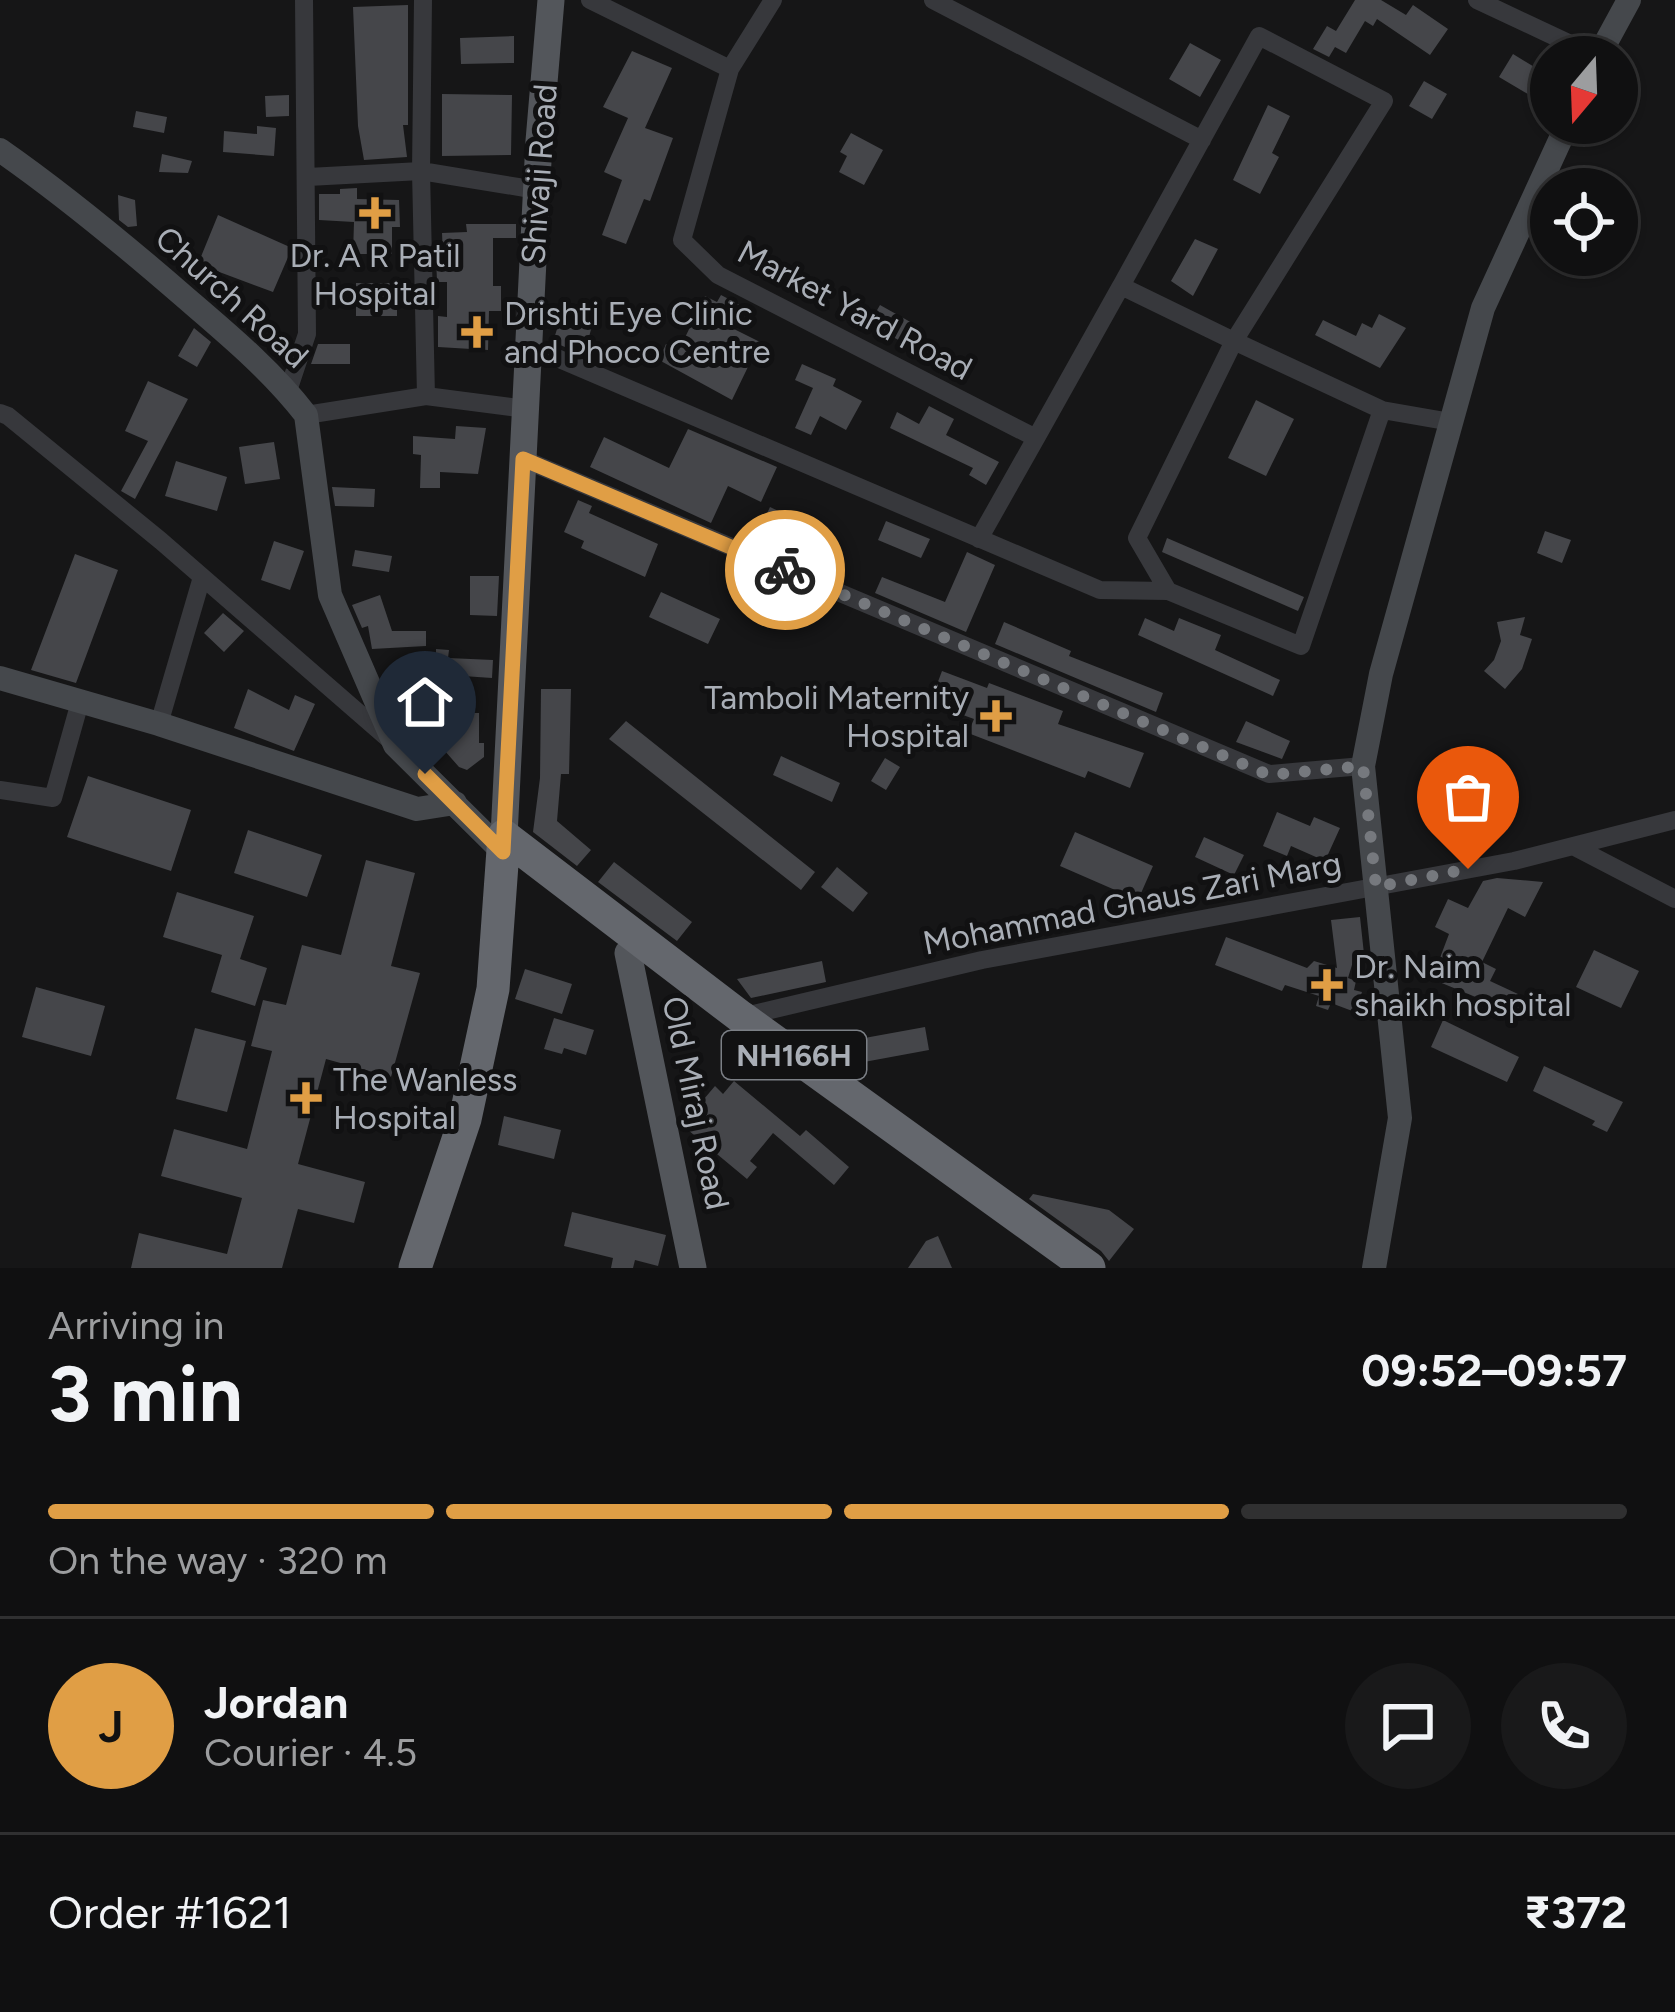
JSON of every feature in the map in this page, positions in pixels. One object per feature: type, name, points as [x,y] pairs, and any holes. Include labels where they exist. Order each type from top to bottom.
[{"type":"highway","points":[[503,844],[628,953],[1053,1268]]},
{"type":"highway","points":[[415,1268],[470,1097],[493,989],[503,844]]},
{"type":"highway","name":"NH166H","points":[[503,844],[1089,1268]]},
{"type":"main road","name":"Shivaji Road","points":[[503,844],[551,0]]},
{"type":"main road","points":[[1609,36],[1629,0]]},
{"type":"main road","points":[[1375,1268],[1400,1118],[1363,766],[1382,674],[1483,308],[1558,144]]},
{"type":"main road","name":"Church Road","points":[[0,150],[81,206],[288,391],[306,415],[330,595],[395,745],[503,844]]},
{"type":"main road","points":[[0,678],[159,724],[417,809],[455,803]]},
{"type":"main road","name":"Old Miraj Road","points":[[628,953],[693,1268]]},
{"type":"street","points":[[288,391],[307,334],[304,0]]},
{"type":"street","points":[[423,0],[426,396]]},
{"type":"street","points":[[590,0],[730,69],[773,0]]},
{"type":"street","points":[[933,0],[1202,140]]},
{"type":"street","points":[[1477,0],[1553,36]]},
{"type":"street","points":[[979,538],[1259,35],[1384,101],[1234,340],[1137,538],[1168,591]]},
{"type":"street","name":"Market Yard Road","points":[[730,69],[682,240],[718,275],[1036,439]]},
{"type":"street","points":[[308,176],[421,171],[537,190]]},
{"type":"street","points":[[1121,286],[1382,410],[1451,422]]},
{"type":"street","points":[[529,346],[1100,590],[1168,591],[1301,646],[1382,410]]},
{"type":"street","points":[[306,415],[426,396],[526,409]]},
{"type":"street","points":[[0,413],[202,577],[395,745]]},
{"type":"street","points":[[523,459],[1269,775],[1363,766]]},
{"type":"street","points":[[159,724],[202,577]]},
{"type":"street","points":[[0,790],[53,798],[80,702]]},
{"type":"street","name":"Mohammad Ghaus Zari Marg","points":[[741,1017],[982,960],[1376,887],[1675,820]]},
{"type":"street","points":[[1574,846],[1675,899]]},
{"type":"building","points":[[1355,0],[1381,0],[1406,15],[1413,5],[1448,29],[1430,55],[1377,19],[1373,26],[1365,21],[1346,53],[1335,47],[1329,57],[1313,49],[1327,26],[1336,31]]},
{"type":"building","points":[[408,5],[408,125],[403,125],[407,157],[364,160],[353,7]]},
{"type":"building","points":[[514,36],[514,63],[461,64],[460,38]]},
{"type":"building","points":[[1190,43],[1221,60],[1200,97],[1169,79]]},
{"type":"building","points":[[632,51],[672,68],[645,128],[673,138],[650,201],[644,199],[626,244],[602,235],[622,180],[604,172],[628,118],[603,107]]},
{"type":"building","points":[[1513,54],[1530,64],[1530,95],[1499,77]]},
{"type":"building","points":[[1424,81],[1447,94],[1432,119],[1409,106]]},
{"type":"building","points":[[442,94],[512,95],[511,155],[442,156]]},
{"type":"building","points":[[289,95],[289,116],[266,117],[265,96]]},
{"type":"building","points":[[1268,105],[1290,116],[1272,153],[1279,157],[1260,194],[1233,180]]},
{"type":"building","points":[[136,111],[167,117],[164,133],[133,127]]},
{"type":"building","points":[[257,126],[276,128],[274,156],[223,152],[224,131],[257,134]]},
{"type":"building","points":[[851,133],[883,150],[864,185],[839,172],[847,156],[840,152]]},
{"type":"building","points":[[162,154],[192,161],[188,173],[159,172]]},
{"type":"building","points":[[357,188],[357,199],[399,200],[400,227],[392,227],[392,254],[353,254],[354,222],[319,220],[319,194]]},
{"type":"building","points":[[118,195],[135,200],[137,226],[128,227],[119,220]]},
{"type":"building","points":[[218,215],[292,248],[273,292],[198,264]]},
{"type":"building","points":[[466,224],[516,224],[516,238],[493,238],[493,286],[501,286],[501,311],[489,311],[488,350],[438,347],[438,316],[447,317],[447,282],[437,282],[436,256],[443,256],[442,233],[467,232]]},
{"type":"building","points":[[1195,239],[1218,249],[1193,296],[1171,281]]},
{"type":"building","points":[[356,283],[397,283],[397,316],[356,316]]},
{"type":"building","points":[[721,295],[742,306],[732,328],[760,342],[732,400],[659,360],[666,344],[679,350],[705,296],[717,302]]},
{"type":"building","points":[[880,305],[914,324],[904,343],[869,324]]},
{"type":"building","points":[[1379,314],[1406,328],[1380,368],[1315,335],[1323,320],[1356,336],[1362,323],[1372,328]]},
{"type":"building","points":[[561,316],[592,326],[584,355],[553,342]]},
{"type":"building","points":[[194,328],[211,342],[197,367],[178,356]]},
{"type":"building","points":[[318,344],[350,344],[350,364],[311,364]]},
{"type":"building","points":[[802,364],[836,379],[833,386],[862,401],[846,430],[820,416],[811,435],[795,428],[813,388],[795,380]]},
{"type":"building","points":[[148,381],[188,399],[135,499],[121,491],[148,441],[125,431]]},
{"type":"building","points":[[1256,400],[1294,419],[1266,476],[1228,458]]},
{"type":"building","points":[[929,406],[954,419],[946,435],[999,462],[986,485],[969,475],[973,468],[890,428],[897,412],[919,424]]},
{"type":"building","points":[[456,426],[486,428],[478,474],[440,472],[440,488],[420,488],[421,455],[413,454],[413,436],[455,439]]},
{"type":"building","points":[[688,429],[777,467],[761,502],[728,486],[711,523],[590,467],[604,437],[669,468]]},
{"type":"building","points":[[274,442],[280,479],[245,484],[239,447]]},
{"type":"building","points":[[176,461],[227,477],[217,511],[165,496]]},
{"type":"building","points":[[332,487],[375,489],[374,507],[335,506]]},
{"type":"building","points":[[578,500],[592,506],[589,513],[658,544],[645,577],[581,548],[584,541],[564,532]]},
{"type":"building","points":[[770,507],[791,517],[787,524],[841,551],[830,574],[754,542]]},
{"type":"building","points":[[886,521],[930,539],[921,558],[878,540]]},
{"type":"building","points":[[1545,531],[1571,540],[1562,563],[1537,553]]},
{"type":"building","points":[[1167,538],[1304,597],[1298,611],[1162,552]]},
{"type":"building","points":[[274,541],[304,551],[290,590],[261,580]]},
{"type":"building","points":[[355,550],[392,556],[389,572],[352,566]]},
{"type":"building","points":[[967,552],[995,565],[966,632],[875,593],[882,577],[945,602]]},
{"type":"building","points":[[75,554],[118,570],[76,683],[31,670]]},
{"type":"building","points":[[470,576],[499,576],[497,616],[470,615]]},
{"type":"building","points":[[661,592],[720,619],[708,644],[649,617]]},
{"type":"building","points":[[380,595],[392,631],[426,631],[426,646],[372,649],[368,626],[362,628],[352,605]]},
{"type":"building","points":[[223,613],[244,631],[224,652],[204,633]]},
{"type":"building","points":[[1525,617],[1520,635],[1532,639],[1522,669],[1505,689],[1484,671],[1501,641],[1497,622]]},
{"type":"building","points":[[1145,618],[1174,631],[1179,618],[1221,635],[1215,650],[1280,680],[1273,696],[1138,635]]},
{"type":"building","points":[[1004,622],[1071,651],[1069,656],[1163,693],[1156,712],[995,644]]},
{"type":"building","points":[[436,649],[449,650],[448,658],[493,660],[492,678],[448,675],[448,688],[436,688]]},
{"type":"building","points":[[942,671],[1063,711],[1058,724],[1144,753],[1130,788],[1088,771],[1085,778],[968,733],[974,719],[930,703]]},
{"type":"building","points":[[248,689],[289,710],[295,695],[315,704],[294,751],[234,728]]},
{"type":"building","points":[[541,689],[571,689],[569,774],[561,774],[557,821],[591,850],[577,866],[533,832],[540,778]]},
{"type":"building","points":[[465,713],[479,713],[479,743],[484,743],[484,757],[467,770],[437,742],[449,742],[449,725],[465,726]]},
{"type":"building","points":[[626,721],[815,872],[801,890],[609,739]]},
{"type":"building","points":[[1246,721],[1290,741],[1282,759],[1236,742]]},
{"type":"building","points":[[781,756],[840,783],[832,802],[773,775]]},
{"type":"building","points":[[885,758],[900,767],[886,790],[871,781]]},
{"type":"building","points":[[88,776],[191,810],[171,871],[67,837]]},
{"type":"building","points":[[1277,812],[1310,826],[1314,817],[1340,828],[1325,861],[1291,846],[1287,856],[1263,846]]},
{"type":"building","points":[[248,830],[322,855],[307,897],[234,873]]},
{"type":"building","points":[[1075,832],[1153,866],[1138,900],[1060,866]]},
{"type":"building","points":[[1204,837],[1244,855],[1234,875],[1195,857]]},
{"type":"building","points":[[366,860],[415,873],[391,966],[420,973],[391,1077],[326,1059],[298,1164],[365,1182],[354,1223],[298,1209],[282,1268],[131,1268],[139,1233],[227,1254],[242,1198],[161,1176],[174,1129],[247,1149],[272,1051],[251,1046],[263,1000],[286,1005],[302,945],[341,955]]},
{"type":"building","points":[[614,862],[692,922],[677,941],[598,882]]},
{"type":"building","points":[[837,867],[868,893],[853,912],[821,887]]},
{"type":"building","points":[[1483,881],[1543,882],[1525,917],[1508,908],[1482,962],[1496,969],[1490,981],[1531,1000],[1524,1017],[1432,979],[1449,934],[1435,927],[1448,899],[1468,908]]},
{"type":"building","points":[[177,892],[254,916],[240,959],[267,968],[255,1006],[211,992],[222,955],[163,937]]},
{"type":"building","points":[[1360,917],[1364,954],[1355,955],[1348,978],[1356,981],[1354,990],[1362,992],[1355,1012],[1331,1003],[1328,1010],[1316,1006],[1319,996],[1285,985],[1282,991],[1215,965],[1226,937],[1307,968],[1314,961],[1337,968],[1331,920]]},
{"type":"building","points":[[1594,950],[1639,971],[1621,1008],[1576,987]]},
{"type":"building","points":[[822,961],[826,982],[751,998],[737,979]]},
{"type":"building","points":[[525,969],[572,984],[562,1014],[515,999]]},
{"type":"building","points":[[36,987],[105,1006],[91,1056],[22,1037]]},
{"type":"building","points":[[554,1018],[594,1030],[586,1055],[564,1048],[562,1054],[544,1049]]},
{"type":"building","points":[[1443,1020],[1519,1057],[1507,1082],[1431,1047]]},
{"type":"building","points":[[925,1027],[929,1050],[864,1062],[859,1039]]},
{"type":"building","points":[[195,1028],[246,1041],[227,1112],[176,1099]]},
{"type":"building","points":[[1544,1066],[1623,1102],[1607,1132],[1592,1125],[1595,1121],[1533,1091]]},
{"type":"building","points":[[734,1081],[800,1136],[806,1130],[849,1167],[834,1185],[773,1133],[750,1161],[757,1167],[747,1179],[682,1125],[715,1086],[723,1094]]},
{"type":"building","points":[[504,1116],[561,1130],[554,1159],[498,1145]]},
{"type":"building","points":[[1033,1194],[1109,1210],[1134,1229],[1109,1261],[1029,1199]]},
{"type":"building","points":[[572,1212],[666,1235],[658,1266],[635,1260],[633,1268],[611,1268],[613,1258],[564,1246]]},
{"type":"building","points":[[938,1236],[952,1268],[908,1268],[926,1241]]},
{"type":"way so far","points":[[785,570],[1269,775],[1363,766],[1376,887],[1468,869]]},
{"type":"place","name":"Dr. A R Patil Hospital","points":[[375,213]]},
{"type":"place","name":"Drishti Eye Clinic and Phoco Centre","points":[[477,332]]},
{"type":"place","name":"Tamboli Maternity Hospital","points":[[996,716]]},
{"type":"place","name":"Dr. Naim shaikh hospital","points":[[1327,985]]},
{"type":"place","name":"The Wanless Hospital","points":[[306,1098]]},
{"type":"route","points":[[425,774],[503,852],[523,459],[785,570]]}]
